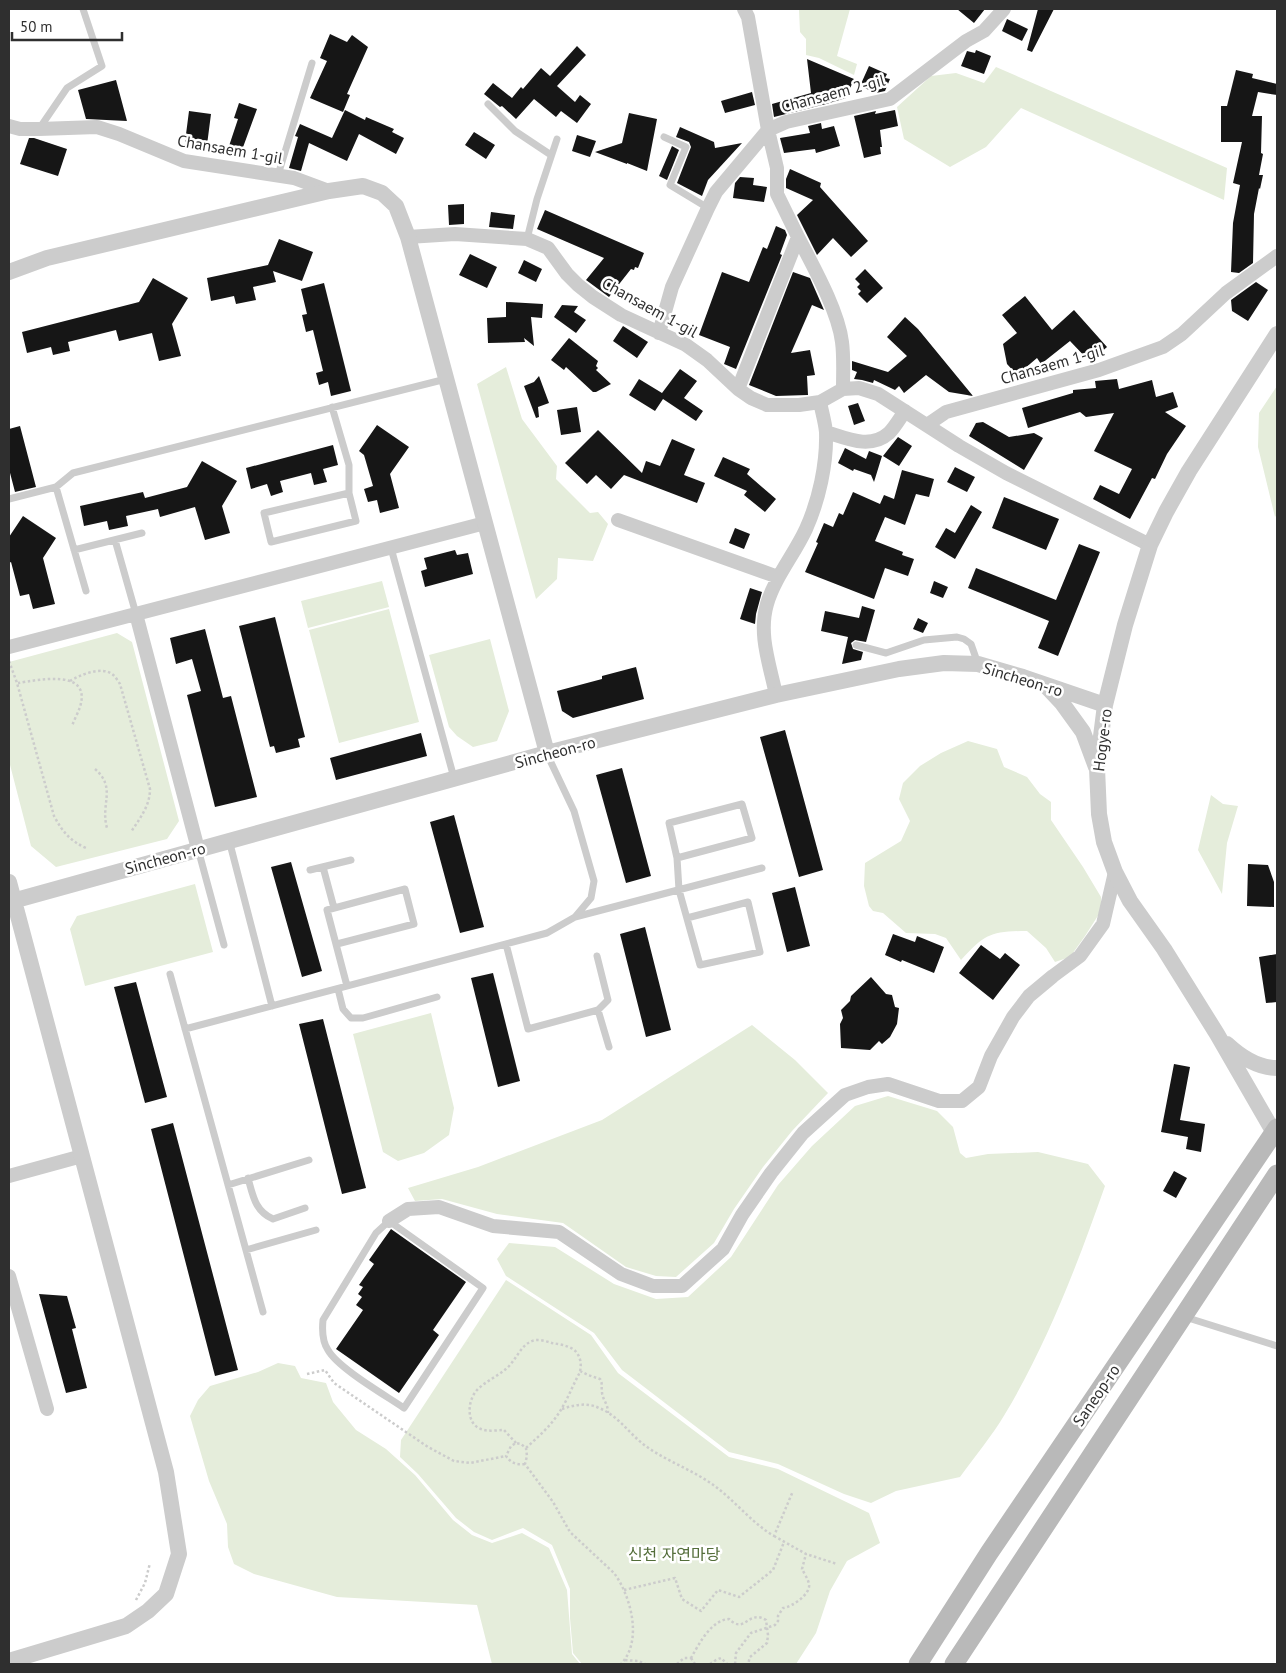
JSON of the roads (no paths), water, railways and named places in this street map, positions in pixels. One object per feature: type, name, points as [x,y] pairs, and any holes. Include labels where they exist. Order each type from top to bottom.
[{"type":"main road","name":"Saneop-ro","points":[[918,1664],[995,1545],[1276,1133]]},
{"type":"main road","name":"Saneop-ro","points":[[954,1664],[1277,1174]]},
{"type":"street","points":[[659,333],[672,287],[716,192],[768,130],[748,17],[744,9]]},
{"type":"street","name":"Chansaem 2-gil","points":[[843,389],[842,340],[836,318],[818,276],[777,194],[777,168],[768,130],[786,122],[890,99],[966,40],[984,31],[1004,9]]},
{"type":"street","name":"Chansaem 1-gil","points":[[9,126],[20,129],[39,130],[96,127],[119,134],[184,162],[294,178],[328,191]]},
{"type":"street","points":[[9,272],[47,258],[328,191],[363,186],[382,193],[396,206],[408,237],[547,754]]},
{"type":"street","name":"Chansaem 1-gil","points":[[408,237],[455,234],[527,239],[548,248],[567,274],[593,297],[622,315],[686,345],[707,360],[738,389],[751,398],[767,405],[798,405],[820,402],[843,389]]},
{"type":"street","points":[[738,389],[798,237]]},
{"type":"street","name":"Chansaem 1-gil","points":[[927,425],[946,412],[1099,370],[1163,347],[1182,334],[1226,293],[1277,256]]},
{"type":"street","name":"Hogye-ro","points":[[1276,1133],[1164,949],[1130,900],[1115,872],[1104,842],[1098,814],[1097,768],[1106,705],[1125,625],[1150,545],[1189,471],[1277,334]]},
{"type":"street","points":[[843,389],[859,388],[878,394],[958,446],[1006,473],[1150,545]]},
{"type":"street","points":[[776,694],[763,638],[766,605],[778,577],[806,530],[818,495],[824,464],[826,432],[820,402]]},
{"type":"street","points":[[826,432],[857,442],[877,441],[889,433],[905,411]]},
{"type":"street","points":[[618,520],[778,577]]},
{"type":"street","points":[[9,647],[485,523]]},
{"type":"street","points":[[136,614],[198,849]]},
{"type":"street","name":"Sincheon-ro","points":[[11,901],[454,779],[776,694],[899,669],[944,663],[978,664],[1106,705]]},
{"type":"street","points":[[1046,685],[1083,732],[1097,768]]},
{"type":"street","points":[[389,1221],[408,1209],[439,1207],[493,1226],[560,1232],[621,1274],[653,1286],[682,1286],[723,1249],[742,1215],[771,1173],[803,1133],[845,1095],[868,1087],[888,1084],[938,1101],[962,1101],[979,1087],[992,1056],[1013,1017],[1029,996],[1080,956],[1103,924],[1115,872]]},
{"type":"street","points":[[9,882],[11,901],[82,1156],[166,1472],[179,1554],[166,1594],[148,1611],[126,1626],[9,1660]]},
{"type":"street","points":[[1217,1034],[1246,1059],[1261,1066],[1277,1068]]},
{"type":"street","points":[[9,1176],[82,1156]]},
{"type":"street","points":[[9,1276],[47,1410]]},
{"type":"lane","points":[[39,130],[67,88],[102,66],[83,9]]},
{"type":"lane","points":[[278,175],[312,63]]},
{"type":"lane","points":[[488,104],[515,131],[551,155]]},
{"type":"lane","points":[[664,137],[686,148],[670,186],[708,208]]},
{"type":"lane","points":[[527,239],[536,199],[557,139]]},
{"type":"lane","points":[[9,499],[56,487],[73,474],[446,379]]},
{"type":"lane","points":[[332,407],[349,465],[349,492],[356,522],[271,542],[264,513],[349,492]]},
{"type":"lane","points":[[56,487],[86,592]]},
{"type":"lane","points":[[74,550],[142,533]]},
{"type":"lane","points":[[115,540],[136,614]]},
{"type":"lane","points":[[391,548],[454,779]]},
{"type":"lane","points":[[856,645],[886,652],[924,640],[957,636],[971,644],[978,664]]},
{"type":"lane","points":[[547,754],[574,811],[594,880],[590,898],[575,917]]},
{"type":"lane","points":[[677,858],[752,838],[742,804],[669,824],[677,858],[679,890],[700,965],[760,952],[748,902],[687,918]]},
{"type":"lane","points":[[230,840],[272,1006]]},
{"type":"lane","points":[[198,849],[224,945]]},
{"type":"lane","points":[[310,870],[351,860]]},
{"type":"lane","points":[[324,867],[334,908]]},
{"type":"lane","points":[[185,1029],[547,933],[575,917],[762,868]]},
{"type":"lane","points":[[337,944],[414,924],[405,889],[327,910],[347,986]]},
{"type":"lane","points":[[506,944],[528,1029],[598,1010],[608,1000],[597,956]]},
{"type":"lane","points":[[170,974],[263,1312]]},
{"type":"lane","points":[[338,989],[343,1009],[351,1018],[363,1018],[437,997]]},
{"type":"lane","points":[[598,1010],[609,1046]]},
{"type":"lane","points":[[228,1185],[309,1160]]},
{"type":"lane","points":[[248,1178],[256,1204],[264,1215],[273,1219],[305,1208]]},
{"type":"lane","points":[[389,1221],[483,1288],[404,1408],[337,1362],[327,1349],[322,1334],[323,1320],[376,1233],[389,1221]]},
{"type":"lane","points":[[246,1250],[316,1230]]},
{"type":"lane","points":[[1183,1316],[1277,1346]]},
{"type":"park label","name":"신천 자연마당","points":[[674,1554]]}]
